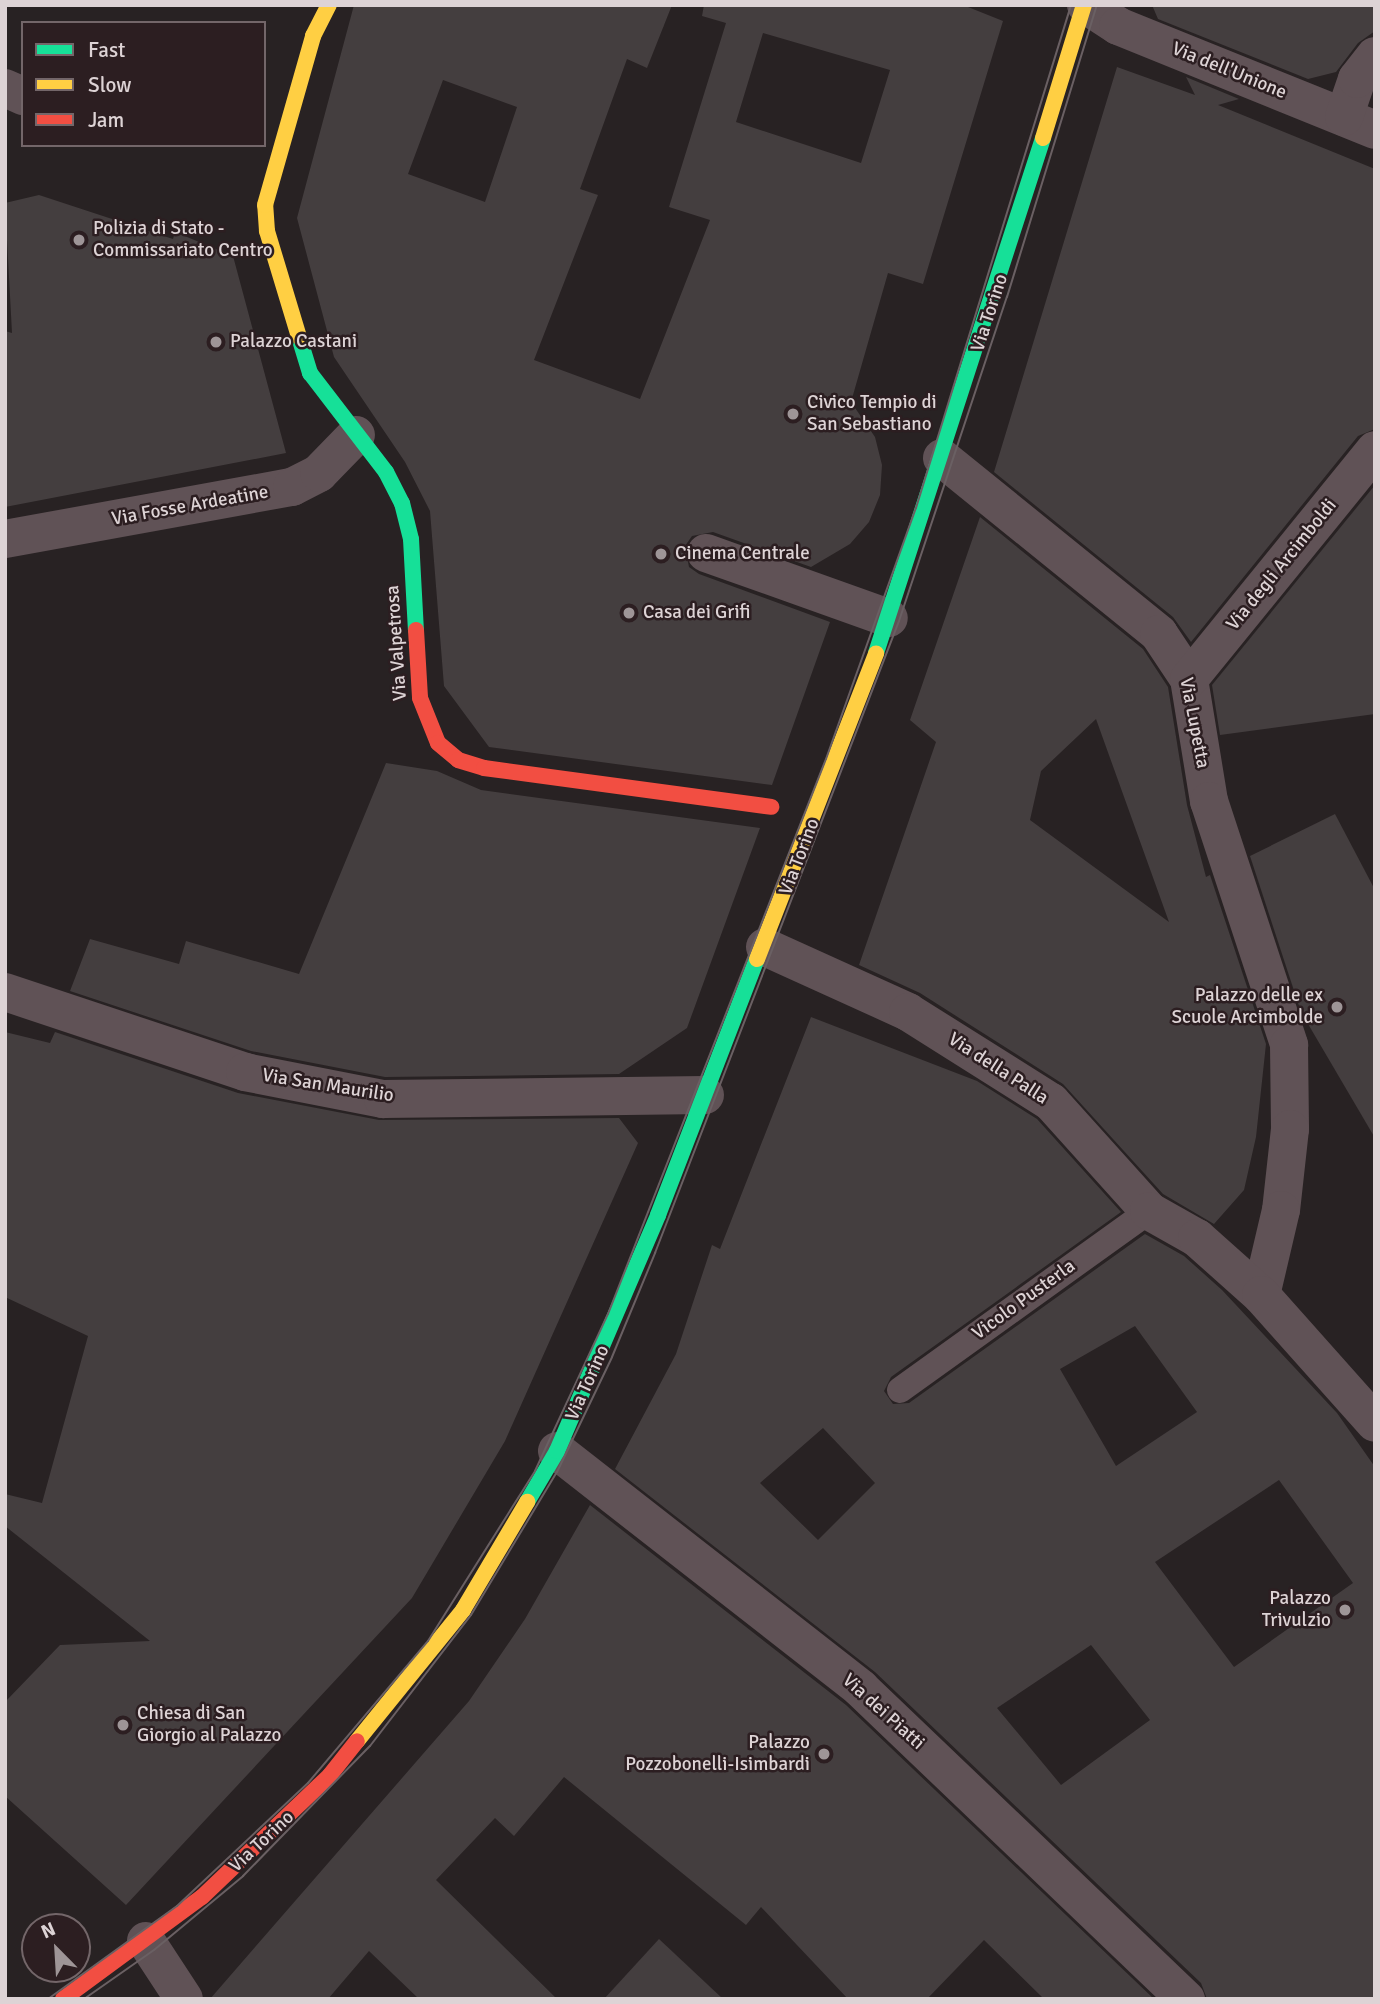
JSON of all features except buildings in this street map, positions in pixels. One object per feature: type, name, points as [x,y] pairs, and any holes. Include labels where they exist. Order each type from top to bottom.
[{"type":"street","name":"Via Valpetrosa","points":[[329,5],[277,111],[265,205],[267,231],[310,373],[386,472],[402,503],[411,539],[420,698],[438,743],[458,760],[484,768],[771,807]]},
{"type":"street","name":"Via dell'Unione","points":[[1085,5],[1118,26],[1359,124]]},
{"type":"street","name":"Via Torino","points":[[63,1999],[146,1941],[264,1843],[385,1712],[463,1610],[557,1451],[612,1329],[765,947],[889,618],[1085,5]]},
{"type":"street","points":[[1359,124],[1357,79],[1375,56]]},
{"type":"street","points":[[5,88],[21,95]]},
{"type":"street","name":"Via Fosse Ardeatine","points":[[5,539],[292,487],[318,473],[356,435]]},
{"type":"street","name":"Via degli Arcimboldi","points":[[1189,679],[1375,450]]},
{"type":"street","name":"Via Lupetta","points":[[942,458],[1159,634],[1189,679],[1209,801],[1289,1045],[1290,1129],[1281,1210],[1261,1295]]},
{"type":"street","points":[[706,553],[889,618]]},
{"type":"street","name":"Via della Palla","points":[[765,947],[908,1012],[1051,1102],[1149,1210],[1197,1238],[1261,1295],[1375,1423]]},
{"type":"street","name":"Via San Maurilio","points":[[5,992],[244,1072],[383,1099],[705,1095]]},
{"type":"street","name":"Via dei Piatti","points":[[557,1451],[860,1688],[1186,1999]]},
{"type":"street","points":[[146,1941],[184,1999]]},
{"type":"lane","name":"Vicolo Pusterla","points":[[900,1390],[1149,1210]]},
{"type":"tram line","points":[[48,1999],[177,1906],[308,1783],[428,1641],[535,1471],[608,1314],[826,759],[916,508],[1071,5]]},
{"type":"tram line","points":[[84,1999],[154,1950],[243,1876],[370,1746],[471,1615],[557,1472],[612,1357],[655,1253],[899,621],[1007,297],[1097,5]]},
{"type":"traffic: fast","points":[[876,653],[1043,138]]},
{"type":"traffic: fast","points":[[299,337],[310,373],[386,472],[402,503],[411,539],[416,630]]},
{"type":"traffic: fast","points":[[527,1502],[557,1451],[658,1215],[757,959]]},
{"type":"traffic: slow","points":[[299,337],[267,231],[265,205],[313,36],[329,5]]},
{"type":"traffic: slow","points":[[1043,138],[1084,5]]},
{"type":"traffic: slow","points":[[757,959],[876,653]]},
{"type":"traffic: slow","points":[[357,1741],[463,1610],[527,1502]]},
{"type":"traffic: jam","points":[[416,630],[420,698],[438,743],[458,760],[484,768],[771,807]]},
{"type":"traffic: jam","points":[[63,1999],[202,1897],[330,1775],[357,1741]]},
{"type":"place","name":"Polizia di Stato - Commissariato Centro","points":[[79,240]]},
{"type":"place","name":"Palazzo Castani","points":[[216,342]]},
{"type":"place","name":"Civico Tempio di San Sebastiano","points":[[793,414]]},
{"type":"place","name":"Cinema Centrale","points":[[661,554]]},
{"type":"place","name":"Casa dei Grifi","points":[[629,613]]},
{"type":"place","name":"Palazzo delle ex Scuole Arcimbolde","points":[[1337,1007]]},
{"type":"place","name":"Palazzo Trivulzio","points":[[1345,1610]]},
{"type":"place","name":"Chiesa di San Giorgio al Palazzo","points":[[123,1725]]},
{"type":"place","name":"Palazzo Pozzobonelli-Isimbardi","points":[[824,1754]]}]
